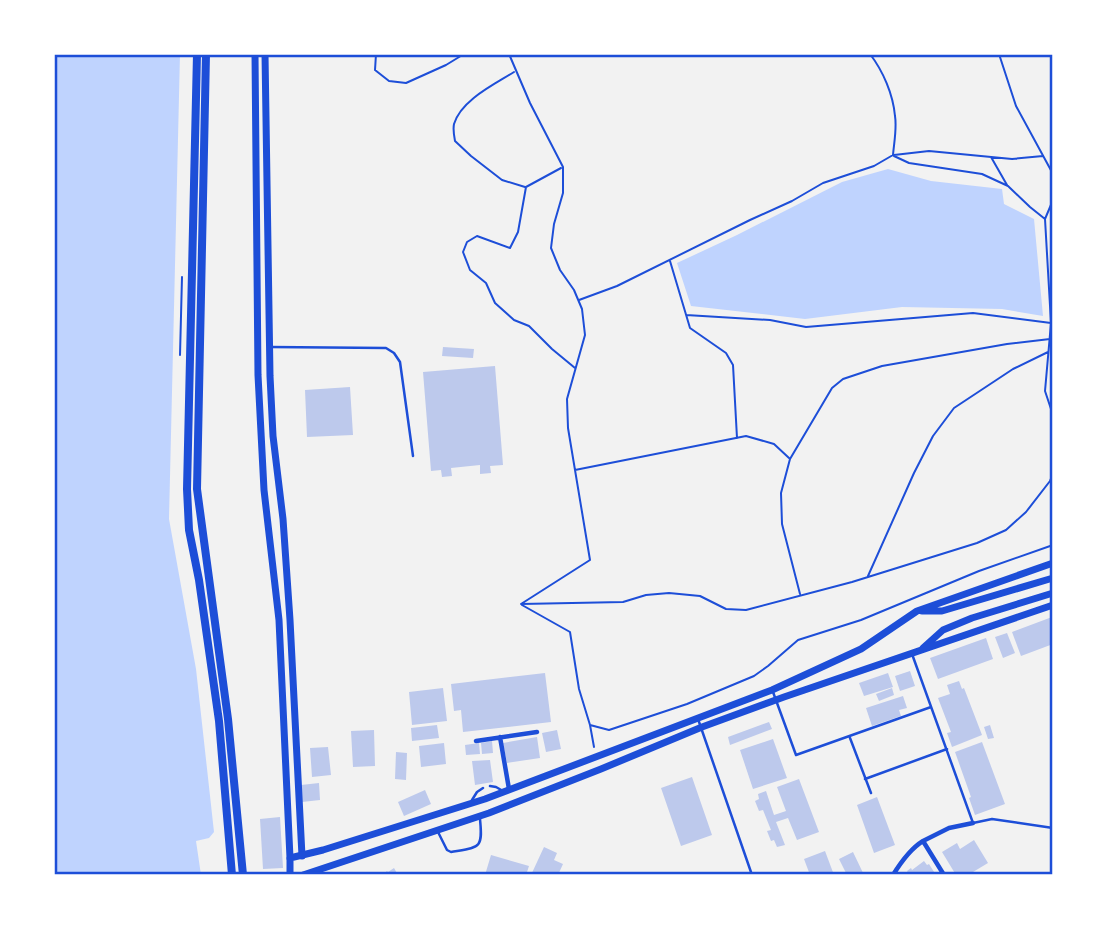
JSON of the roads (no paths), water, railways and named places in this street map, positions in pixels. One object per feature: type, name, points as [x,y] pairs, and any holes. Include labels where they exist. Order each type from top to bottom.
[{"type":"highway","points":[[197,54],[187,489],[190,530],[219,720],[232,875]]},
{"type":"highway","points":[[206,54],[197,489],[229,719],[243,875]]},
{"type":"main road","points":[[255,54],[258,375],[264,490],[280,645],[290,875]]},
{"type":"main road","points":[[265,54],[273,436],[283,519],[302,856],[306,874],[480,816],[777,699],[1053,605]]},
{"type":"main road","points":[[290,858],[507,791],[772,690],[861,649],[917,611],[1053,563]]},
{"type":"main road","points":[[917,611],[942,611],[1053,578]]},
{"type":"main road","points":[[916,652],[943,629],[1053,593]]},
{"type":"street","points":[[476,741],[537,732]]},
{"type":"street","points":[[499,737],[507,791]]},
{"type":"street","points":[[892,875],[923,841],[949,828],[973,823]]},
{"type":"street","points":[[923,841],[944,875]]},
{"type":"lane","points":[[270,347],[386,348],[394,354],[400,362],[413,456]]},
{"type":"lane","points":[[916,652],[931,707],[973,823],[992,819],[1053,828]]},
{"type":"lane","points":[[772,690],[796,755],[931,707]]},
{"type":"lane","points":[[697,718],[752,875]]},
{"type":"lane","points":[[849,736],[871,793]]},
{"type":"lane","points":[[865,779],[947,749]]},
{"type":"lane","points":[[490,786],[507,791]]},
{"type":"lane","points":[[471,803],[483,788]]},
{"type":"lane","points":[[437,830],[447,850],[452,852],[472,849],[482,840],[480,816]]},
{"type":"water","points":[[54,54],[180,54],[169,519],[196,669],[214,832],[209,838],[196,841],[201,875],[54,875]]},
{"type":"water","points":[[888,169],[931,181],[1002,189],[1004,204],[1034,219],[1043,316],[1002,309],[902,307],[805,319],[691,306],[677,263],[842,182]]}]
